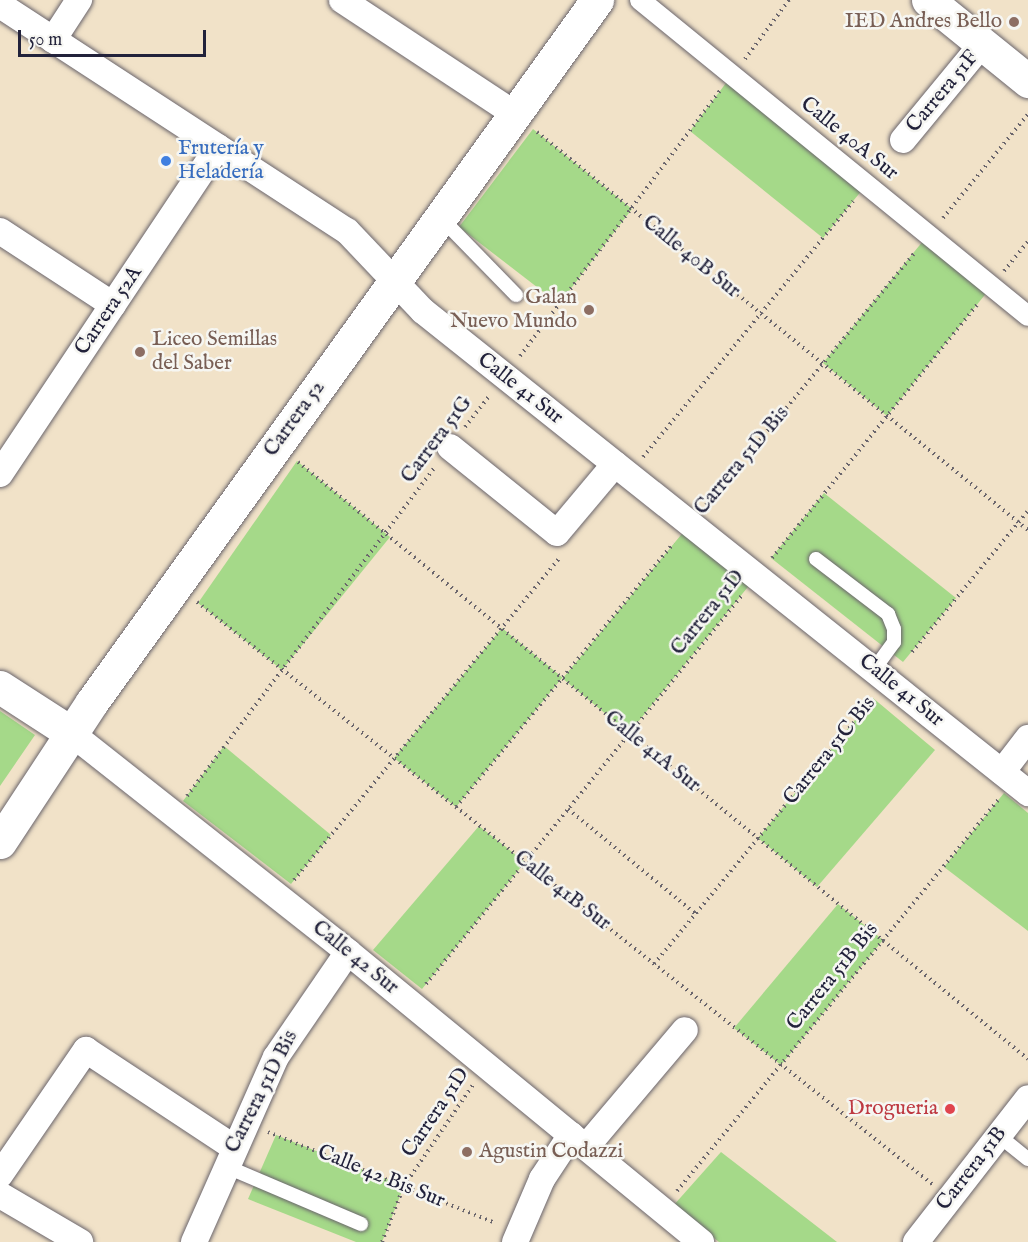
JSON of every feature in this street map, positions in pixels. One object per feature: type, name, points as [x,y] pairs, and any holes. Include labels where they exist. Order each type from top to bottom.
[{"type":"street","points":[[53,40],[79,0]]},
{"type":"street","points":[[342,0],[514,114]]},
{"type":"street","name":"Carrera 52","points":[[0,842],[71,733],[395,278],[597,0]]},
{"type":"street","name":"Calle 40A Sur","points":[[640,0],[1028,316]]},
{"type":"street","points":[[928,0],[1028,81]]},
{"type":"street","name":"Calle 41 Sur","points":[[0,5],[347,231],[395,278],[423,311],[1014,782]]},
{"type":"street","name":"Carrera 51F","points":[[903,140],[982,44]]},
{"type":"street","name":"Carrera 52A","points":[[4,461],[113,305],[218,147]]},
{"type":"street","points":[[0,231],[113,305]]},
{"type":"street","points":[[450,447],[557,533],[615,464]]},
{"type":"street","name":"Calle 42 Sur","points":[[0,687],[71,733],[174,812],[701,1242]]},
{"type":"street","points":[[1014,782],[1028,738]]},
{"type":"street","name":"Carrera 51D Bis","points":[[194,1242],[243,1123],[276,1057],[348,952]]},
{"type":"street","points":[[517,1237],[542,1179],[685,1030]]},
{"type":"street","points":[[0,1176],[86,1050],[229,1157]]},
{"type":"street","name":"Carrera 51B","points":[[916,1242],[1028,1098]]},
{"type":"street","points":[[0,1194],[80,1242]]},
{"type":"lane","points":[[440,217],[516,295]]},
{"type":"lane","points":[[816,559],[888,614],[894,629],[894,642],[881,676]]},
{"type":"lane","points":[[998,1135],[1028,1159]]},
{"type":"lane","points":[[229,1157],[361,1224]]},
{"type":"path","name":"Carrera 51G","points":[[174,812],[789,0]]},
{"type":"path","name":"Calle 40B Sur","points":[[514,114],[1028,530]]},
{"type":"path","name":"Carrera 51D Bis","points":[[456,807],[1028,114]]},
{"type":"path","name":"Carrera 51D","points":[[411,1004],[1028,241]]},
{"type":"path","name":"Calle 41A Sur","points":[[277,444],[1028,1059]]},
{"type":"path","name":"Carrera 51C Bis","points":[[654,964],[758,838],[881,676],[1028,511]]},
{"type":"path","name":"Calle 41B Sur","points":[[176,586],[949,1197]]},
{"type":"path","name":"Carrera 51B Bis","points":[[662,1210],[1014,782]]},
{"type":"path","points":[[568,809],[696,914]]},
{"type":"path","name":"Carrera 51D","points":[[382,1242],[404,1186],[487,1066]]},
{"type":"path","name":"Calle 42 Bis Sur","points":[[243,1123],[404,1186],[517,1237]]},
{"type":"green space","points":[[732,75],[867,184],[823,238],[690,131]]},
{"type":"green space","points":[[533,129],[632,209],[559,304],[459,227]]},
{"type":"green space","points":[[928,235],[992,286],[887,416],[823,363]]},
{"type":"green space","points":[[297,461],[390,537],[282,670],[198,603]]},
{"type":"green space","points":[[824,493],[956,598],[903,662],[771,558]]},
{"type":"green space","points":[[690,524],[756,577],[629,733],[562,678],[456,807],[394,758],[502,628],[563,678]]},
{"type":"green space","points":[[873,698],[935,750],[817,887],[758,838]]},
{"type":"green space","points":[[0,711],[35,735],[0,786]]},
{"type":"green space","points":[[224,746],[331,835],[291,884],[183,801]]},
{"type":"green space","points":[[1004,793],[1028,813],[1028,931],[944,867]]},
{"type":"green space","points":[[479,826],[525,862],[422,989],[373,950]]},
{"type":"green space","points":[[838,904],[883,940],[781,1065],[734,1028]]},
{"type":"green space","points":[[276,1135],[404,1186],[382,1242],[356,1242],[248,1199]]},
{"type":"green space","points":[[721,1152],[837,1242],[719,1242],[673,1206]]},
{"type":"place","name":"IED Andres Bello","points":[[1014,22]]},
{"type":"place","name":"Frutería y Heladería","points":[[166,161]]},
{"type":"place","name":"Galan Nuevo Mundo","points":[[589,310]]},
{"type":"place","name":"Liceo Semillas del Saber","points":[[140,352]]},
{"type":"place","name":"Drogueria","points":[[950,1109]]},
{"type":"place","name":"Agustin Codazzi","points":[[467,1152]]}]
